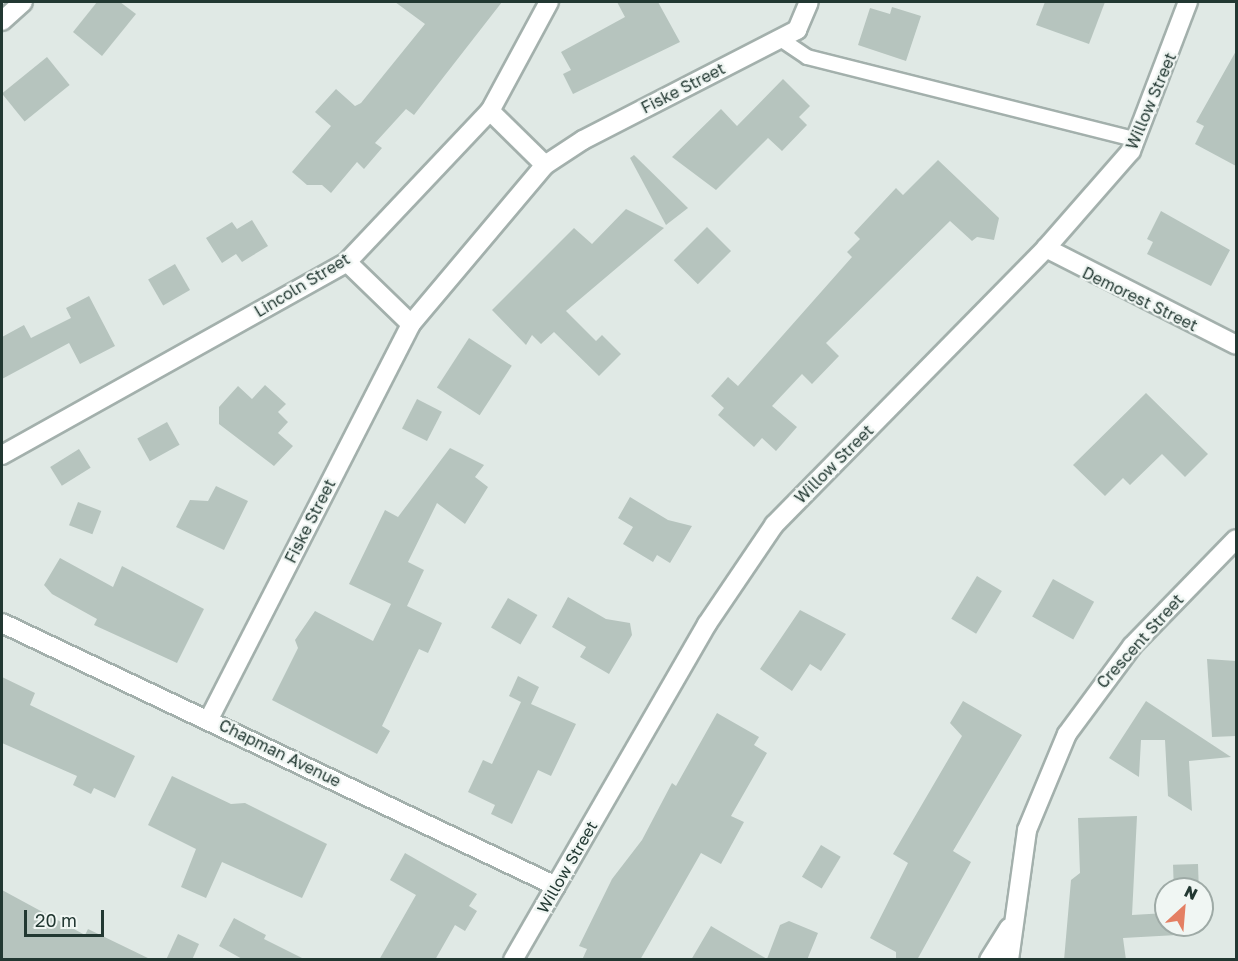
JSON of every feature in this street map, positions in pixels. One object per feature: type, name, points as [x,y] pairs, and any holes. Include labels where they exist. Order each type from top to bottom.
[{"type":"street","points":[[2,21],[23,2]]},
{"type":"street","name":"Lincoln Street","points":[[2,455],[347,262],[490,111],[549,2]]},
{"type":"street","name":"Fiske Street","points":[[209,719],[411,324],[545,165],[583,140],[797,30],[809,2]]},
{"type":"street","name":"Willow Street","points":[[513,960],[707,624],[774,525],[1046,248],[1118,170],[1137,140],[1188,2]]},
{"type":"street","points":[[490,111],[545,165]]},
{"type":"street","name":"Demorest Street","points":[[1046,248],[1236,345]]},
{"type":"street","points":[[347,262],[411,324]]},
{"type":"street","name":"Crescent Street","points":[[1009,960],[1010,926],[1027,830],[1067,734],[1125,654],[1236,539]]},
{"type":"street","name":"Chapman Avenue","points":[[2,623],[209,719],[556,886]]},
{"type":"street","name":"Crescent Street","points":[[989,960],[1010,926]]},
{"type":"lane","points":[[779,38],[807,57],[1137,140]]},
{"type":"building","points":[[97,2],[120,2],[136,14],[102,56],[73,32]]},
{"type":"building","points":[[395,2],[502,2],[414,115],[406,109],[375,143],[382,148],[364,169],[357,162],[331,193],[322,185],[307,185],[292,172],[331,126],[315,112],[336,89],[355,106],[361,103],[425,24]]},
{"type":"building","points":[[617,2],[658,2],[680,42],[573,94],[563,74],[571,70],[561,52],[625,17]]},
{"type":"building","points":[[1045,2],[1105,2],[1089,44],[1036,25]]},
{"type":"building","points":[[892,7],[921,16],[906,61],[858,45],[870,8],[890,14]]},
{"type":"building","points":[[1236,51],[1236,166],[1195,144],[1204,126],[1196,122]]},
{"type":"building","points":[[47,57],[70,85],[25,121],[2,93]]},
{"type":"building","points":[[783,79],[810,106],[799,117],[807,125],[782,151],[768,138],[716,190],[672,157],[721,109],[737,126]]},
{"type":"building","points":[[634,155],[688,208],[666,225],[630,158]]},
{"type":"building","points":[[938,160],[999,218],[994,240],[977,237],[972,241],[950,221],[826,343],[839,356],[812,384],[802,374],[772,406],[797,427],[776,451],[762,438],[754,447],[718,415],[724,408],[711,396],[728,377],[738,386],[852,257],[847,252],[860,239],[854,233],[896,188],[903,195]]},
{"type":"building","points":[[626,209],[664,228],[566,311],[596,341],[602,335],[621,354],[599,376],[554,332],[541,344],[532,335],[526,345],[492,310],[574,228],[592,244]]},
{"type":"building","points":[[1161,211],[1230,250],[1211,286],[1147,254],[1153,242],[1147,239]]},
{"type":"building","points":[[252,220],[268,246],[242,262],[236,254],[222,263],[206,238],[232,222],[237,229]]},
{"type":"building","points":[[707,227],[731,251],[698,284],[674,260]]},
{"type":"building","points":[[175,264],[190,290],[163,305],[148,280]]},
{"type":"building","points":[[89,296],[115,346],[80,364],[69,343],[2,379],[2,337],[24,325],[31,338],[71,318],[66,308]]},
{"type":"building","points":[[469,338],[512,366],[480,415],[437,387]]},
{"type":"building","points":[[265,385],[286,404],[278,412],[288,422],[278,433],[293,446],[274,466],[219,424],[219,407],[238,386],[252,399]]},
{"type":"building","points":[[1146,393],[1208,454],[1185,477],[1162,454],[1130,485],[1123,478],[1105,496],[1073,465]]},
{"type":"building","points":[[417,399],[442,412],[427,441],[402,428]]},
{"type":"building","points":[[167,422],[180,445],[150,461],[137,438]]},
{"type":"building","points":[[450,448],[484,465],[475,477],[488,487],[465,524],[437,503],[408,562],[424,570],[407,606],[442,623],[428,653],[419,649],[382,726],[390,731],[377,754],[272,700],[298,648],[295,640],[315,611],[373,641],[391,604],[349,584],[385,510],[398,517]]},
{"type":"building","points":[[79,449],[91,468],[62,486],[50,467]]},
{"type":"building","points":[[216,486],[248,501],[224,550],[176,527],[190,500],[208,501]]},
{"type":"building","points":[[630,497],[668,520],[692,526],[670,563],[657,555],[653,562],[623,544],[633,527],[618,518]]},
{"type":"building","points":[[78,502],[101,511],[92,534],[69,525]]},
{"type":"building","points":[[60,558],[113,587],[122,566],[204,609],[177,663],[94,625],[97,619],[52,594],[44,585]]},
{"type":"building","points":[[977,576],[1002,591],[976,634],[951,619]]},
{"type":"building","points":[[1053,579],[1094,602],[1073,639],[1032,617]]},
{"type":"building","points":[[568,597],[606,619],[630,623],[632,635],[609,674],[580,657],[586,647],[552,627]]},
{"type":"building","points":[[508,598],[537,615],[520,644],[491,627]]},
{"type":"building","points":[[800,610],[846,634],[821,671],[810,664],[792,691],[760,669]]},
{"type":"building","points":[[1207,659],[1236,661],[1236,736],[1212,737]]},
{"type":"building","points":[[518,676],[539,687],[531,704],[576,724],[551,776],[538,770],[512,824],[491,814],[495,805],[468,792],[483,760],[492,764],[521,702],[509,696]]},
{"type":"building","points":[[2,677],[35,693],[30,705],[135,756],[115,798],[94,788],[91,794],[73,785],[77,776],[2,743]]},
{"type":"building","points":[[963,701],[1022,735],[953,851],[971,862],[917,960],[896,960],[896,952],[870,938],[908,863],[893,854],[962,736],[950,723]]},
{"type":"building","points":[[1146,701],[1231,757],[1189,761],[1192,811],[1168,796],[1165,740],[1141,740],[1139,777],[1109,758]]},
{"type":"building","points":[[717,713],[759,737],[754,745],[767,753],[731,816],[744,822],[721,864],[701,853],[640,960],[582,960],[587,949],[579,946],[612,879],[642,840],[672,783],[676,786]]},
{"type":"building","points":[[172,776],[231,804],[245,803],[327,844],[302,898],[222,862],[206,898],[181,887],[196,849],[148,825]]},
{"type":"building","points":[[1137,816],[1132,915],[1154,914],[1154,936],[1123,938],[1126,960],[1064,960],[1071,880],[1080,873],[1078,818]]},
{"type":"building","points":[[821,845],[841,857],[822,889],[802,877]]},
{"type":"building","points":[[405,853],[477,894],[469,906],[477,911],[465,931],[455,925],[435,960],[379,960],[416,895],[390,880]]},
{"type":"building","points":[[1198,864],[1198,877],[1173,877],[1173,865]]},
{"type":"building","points":[[2,890],[85,935],[88,929],[152,960],[2,960]]},
{"type":"building","points":[[234,918],[266,935],[264,939],[306,960],[244,960],[219,946]]},
{"type":"building","points":[[789,921],[818,933],[807,960],[691,960],[711,926],[767,959],[780,925]]},
{"type":"building","points":[[178,934],[199,944],[192,960],[166,960]]}]
